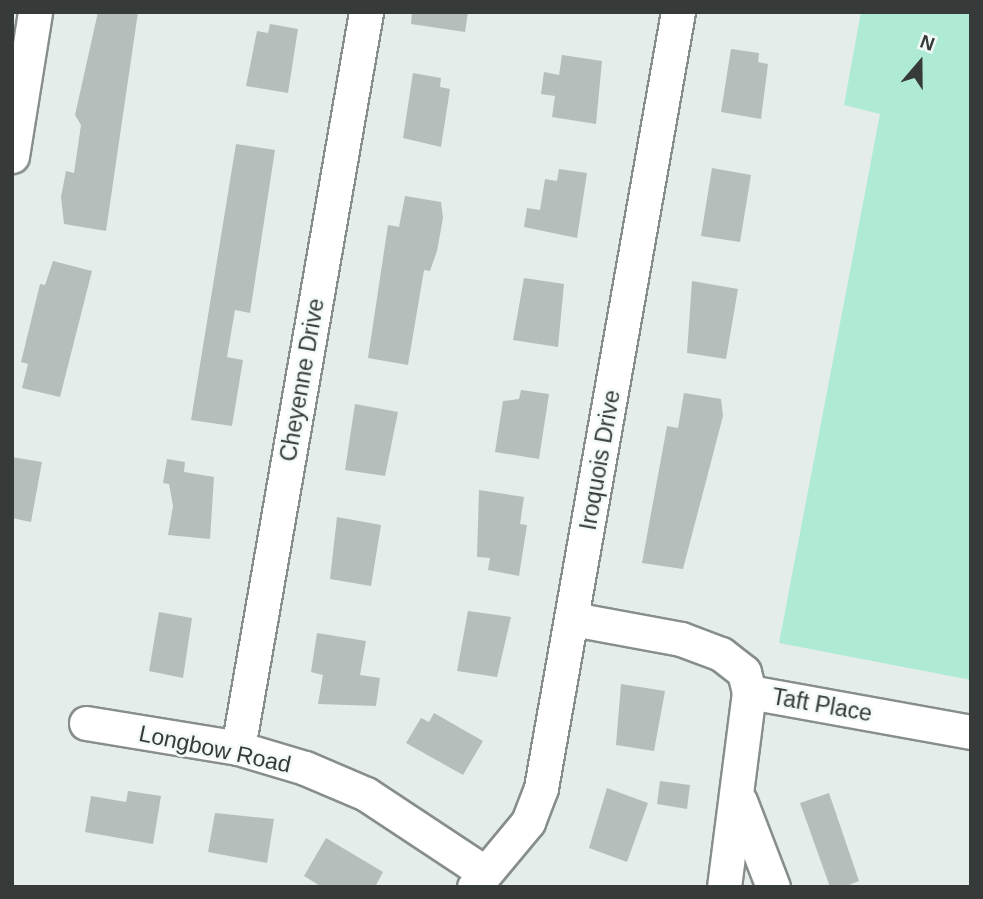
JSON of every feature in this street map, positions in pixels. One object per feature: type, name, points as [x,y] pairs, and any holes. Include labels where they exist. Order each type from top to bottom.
[{"type":"street","points":[[12,156],[35,12]]},
{"type":"street","name":"Cheyenne Drive","points":[[238,748],[366,12]]},
{"type":"street","name":"Iroquois Drive","points":[[479,879],[528,822],[541,788],[573,619],[678,12]]},
{"type":"street","name":"Taft Place","points":[[573,619],[681,639],[722,654],[744,672],[749,692],[971,732]]},
{"type":"street","points":[[724,887],[740,800],[749,692]]},
{"type":"street","name":"Longbow Road","points":[[86,723],[238,748],[366,794],[479,879]]},
{"type":"street","points":[[740,800],[773,887]]},
{"type":"green space","points":[[861,12],[971,12],[971,680],[779,643],[880,114],[844,105]]},
{"type":"building","points":[[98,12],[138,12],[106,231],[64,224],[61,197],[66,171],[74,173],[81,125],[75,115]]},
{"type":"building","points":[[412,12],[468,12],[465,32],[411,24]]},
{"type":"building","points":[[270,24],[298,29],[288,93],[246,86],[257,31],[268,33]]},
{"type":"building","points":[[731,49],[759,53],[758,62],[768,64],[761,119],[721,112]]},
{"type":"building","points":[[562,55],[602,61],[596,124],[552,117],[555,96],[541,94],[544,72],[559,75]]},
{"type":"building","points":[[413,73],[441,78],[440,87],[450,89],[441,147],[403,138]]},
{"type":"building","points":[[236,144],[275,150],[250,313],[235,310],[227,357],[243,360],[232,426],[191,420]]},
{"type":"building","points":[[712,168],[751,175],[740,242],[701,236]]},
{"type":"building","points":[[559,169],[587,173],[577,238],[524,227],[527,208],[540,210],[545,179],[557,181]]},
{"type":"building","points":[[405,196],[441,202],[443,218],[430,271],[424,270],[408,365],[368,358],[388,225],[399,227]]},
{"type":"building","points":[[53,261],[92,271],[60,397],[22,388],[28,364],[21,362],[40,284],[45,285]]},
{"type":"building","points":[[524,278],[564,284],[558,347],[513,340]]},
{"type":"building","points":[[692,281],[738,289],[726,359],[687,353]]},
{"type":"building","points":[[521,390],[549,394],[539,459],[495,452],[503,401],[519,399]]},
{"type":"building","points":[[684,393],[721,399],[723,416],[683,569],[642,563],[667,426],[678,428]]},
{"type":"building","points":[[355,404],[398,412],[385,476],[345,470]]},
{"type":"building","points":[[12,457],[42,462],[31,522],[12,518]]},
{"type":"building","points":[[167,459],[185,462],[184,472],[214,477],[210,539],[168,535],[173,506],[169,484],[163,483]]},
{"type":"building","points":[[479,490],[524,497],[520,524],[527,525],[519,576],[488,570],[490,558],[477,557]]},
{"type":"building","points":[[337,517],[381,525],[371,586],[330,579]]},
{"type":"building","points":[[468,611],[511,617],[497,677],[457,671]]},
{"type":"building","points":[[159,612],[192,618],[183,678],[149,671]]},
{"type":"building","points":[[317,633],[366,641],[360,675],[380,678],[376,706],[318,704],[323,675],[311,672]]},
{"type":"building","points":[[621,684],[665,691],[654,751],[616,745]]},
{"type":"building","points":[[434,713],[483,741],[463,775],[406,743],[421,718],[429,722]]},
{"type":"building","points":[[660,781],[690,785],[687,809],[657,804]]},
{"type":"building","points":[[607,788],[648,803],[627,862],[589,848]]},
{"type":"building","points":[[128,791],[161,796],[153,844],[85,832],[91,796],[126,802]]},
{"type":"building","points":[[829,793],[859,881],[844,887],[830,887],[800,803]]},
{"type":"building","points":[[215,813],[274,819],[267,863],[208,852]]},
{"type":"building","points":[[326,838],[383,872],[375,887],[322,887],[304,876]]}]
